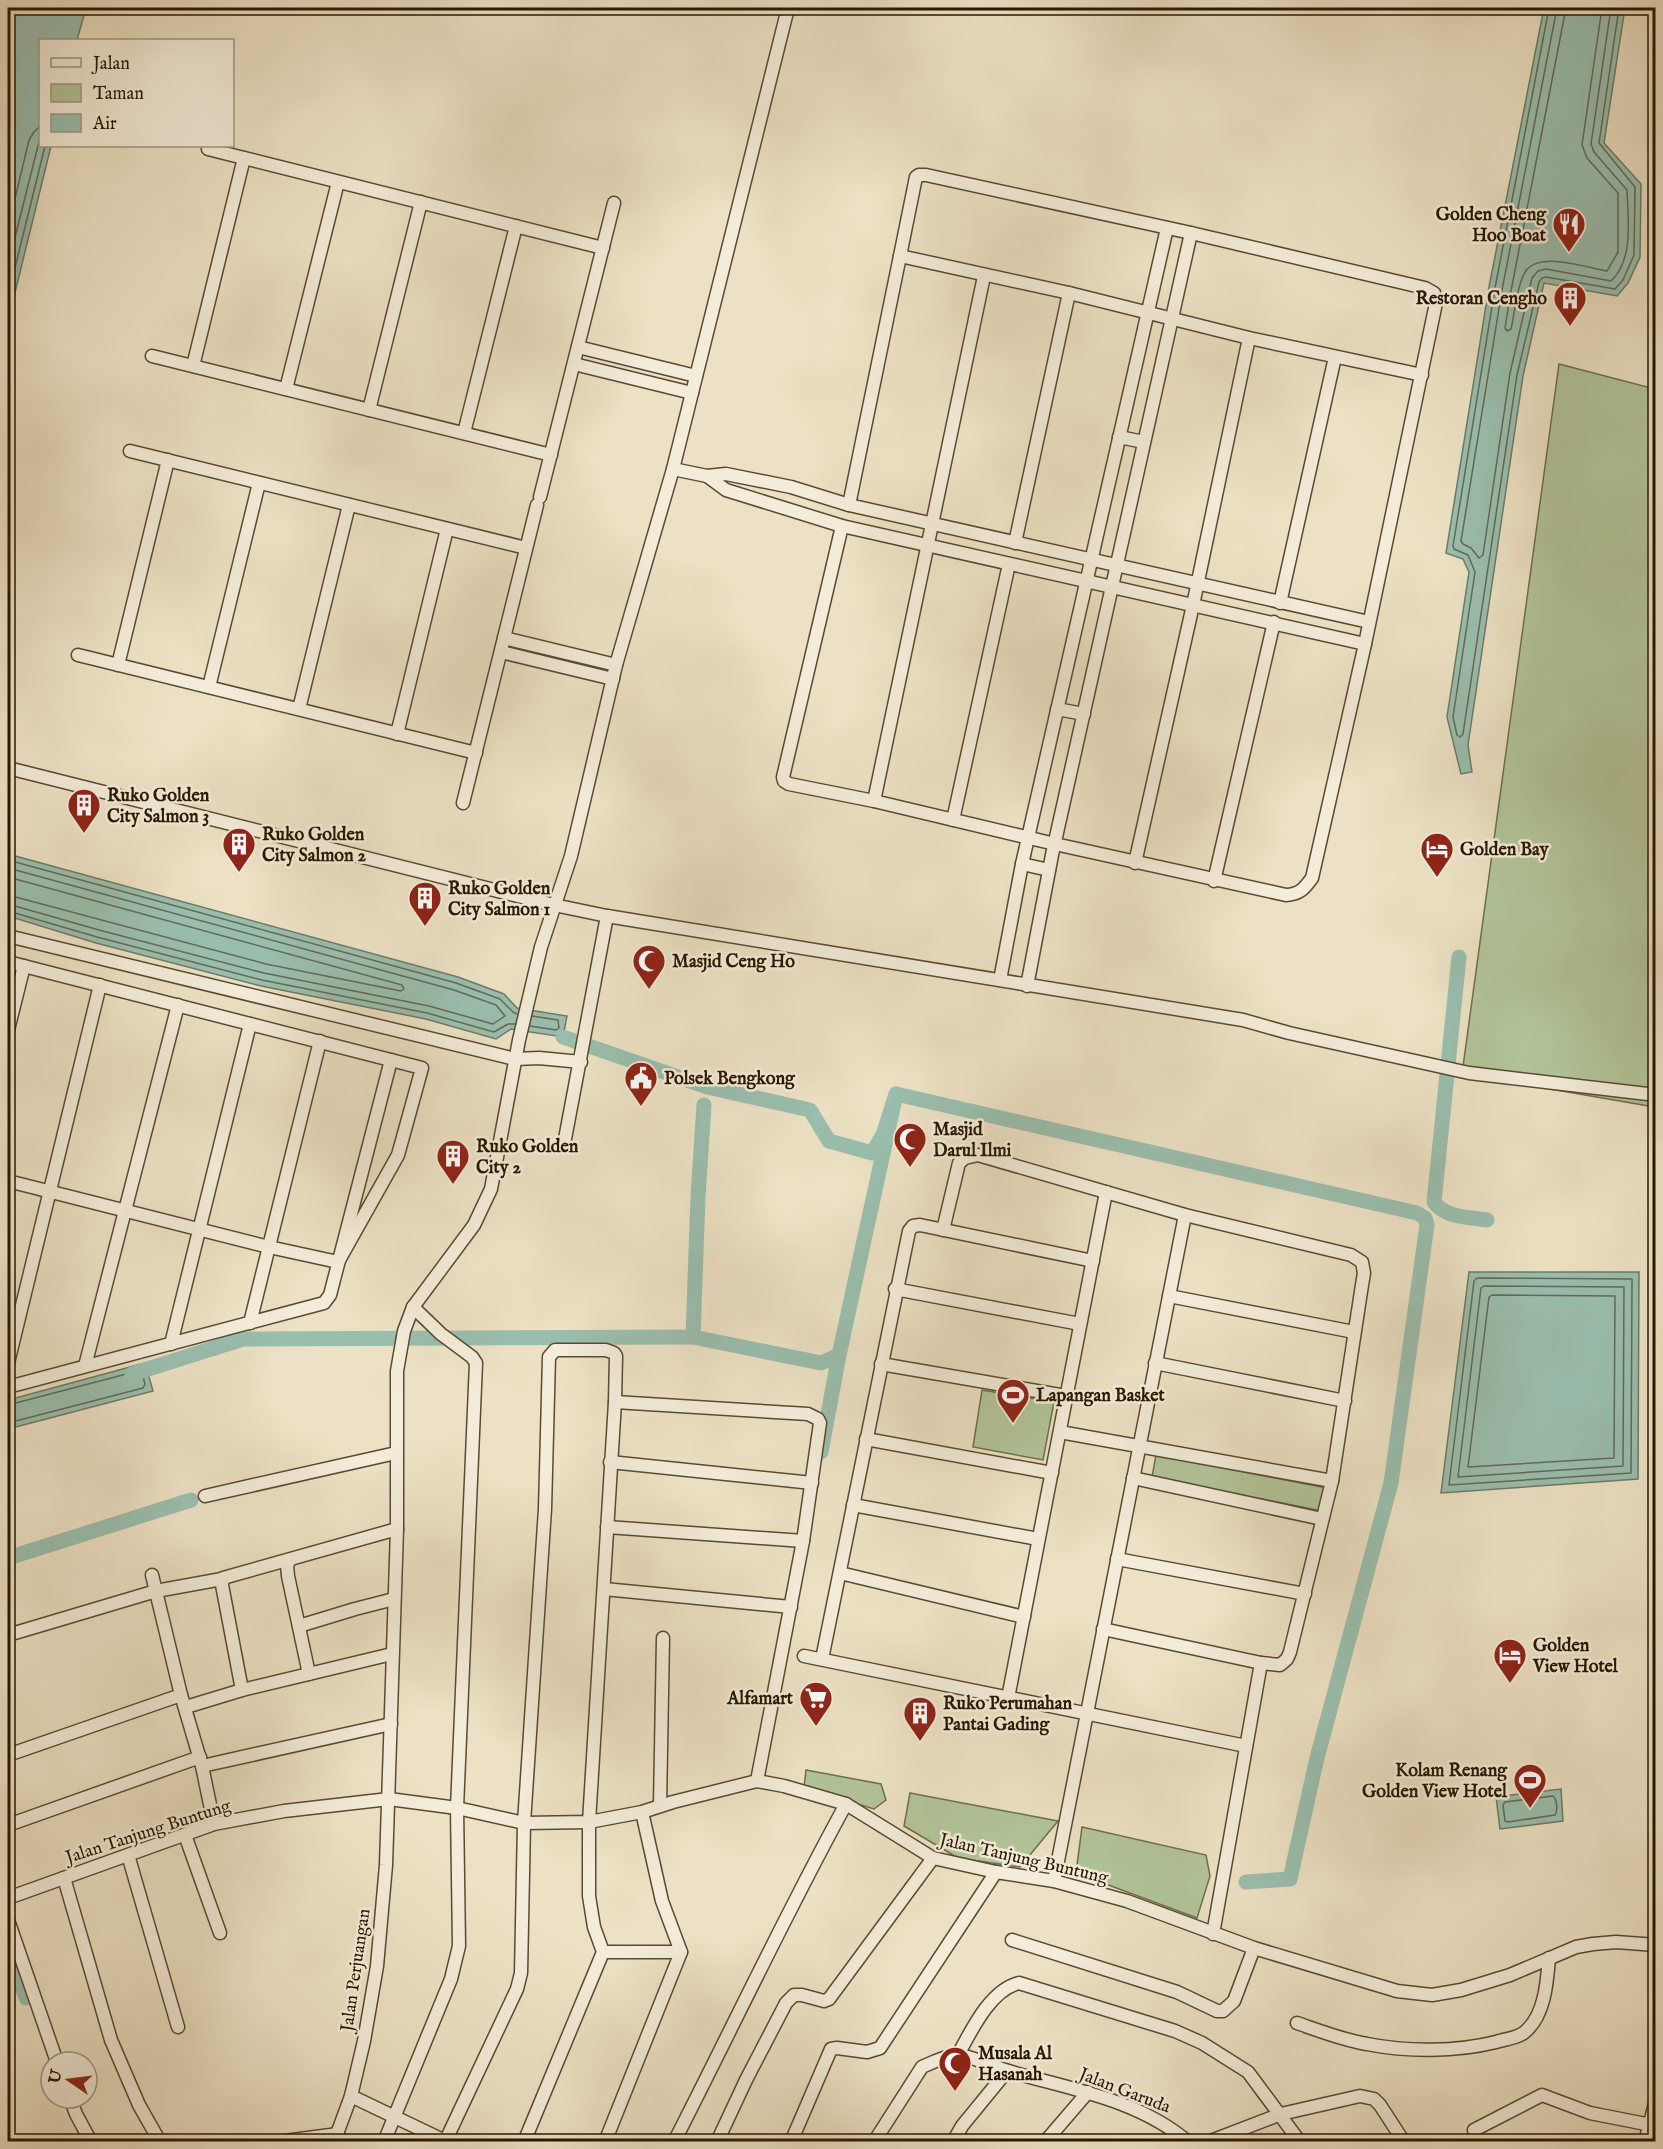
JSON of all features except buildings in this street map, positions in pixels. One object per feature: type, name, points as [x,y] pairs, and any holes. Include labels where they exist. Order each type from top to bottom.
[{"type":"street","name":"Jalan Perjuangan","points":[[336,2138],[351,2096],[364,2041],[377,1965],[386,1865],[397,1529],[397,1371],[404,1331],[413,1307],[474,1225],[490,1189],[515,1059],[541,946],[571,856],[616,665],[673,469],[788,8]]},
{"type":"street","points":[[208,149],[603,248]]},
{"type":"street","points":[[193,366],[244,158]]},
{"type":"street","points":[[842,526],[783,777],[784,781],[1214,881],[1286,895],[1297,894],[1312,878],[1422,375],[1436,303],[1434,293],[1425,288],[1191,233],[920,175],[916,177],[849,506]]},
{"type":"street","points":[[286,389],[338,182]]},
{"type":"street","points":[[369,410],[421,202]]},
{"type":"street","points":[[464,803],[614,203]]},
{"type":"street","points":[[464,434],[516,226]]},
{"type":"street","points":[[1000,980],[1027,837],[1167,228]]},
{"type":"street","points":[[1027,986],[1049,870],[1191,233]]},
{"type":"street","points":[[900,256],[1147,312],[1249,338],[1422,375]]},
{"type":"street","points":[[874,801],[984,276]]},
{"type":"street","points":[[1015,543],[1069,294]]},
{"type":"street","points":[[1134,863],[1193,605],[1249,338]]},
{"type":"street","points":[[578,347],[696,376]]},
{"type":"street","points":[[152,356],[551,455]]},
{"type":"street","points":[[1280,603],[1335,357]]},
{"type":"street","points":[[574,364],[692,393]]},
{"type":"street","points":[[1119,437],[1144,442]]},
{"type":"street","points":[[130,451],[526,548]]},
{"type":"street","points":[[118,665],[168,460]]},
{"type":"street","points":[[673,469],[707,476],[726,474],[791,487],[849,506],[1369,622]]},
{"type":"street","points":[[707,476],[726,490],[842,526],[1365,644]]},
{"type":"street","points":[[209,687],[259,483]]},
{"type":"street","points":[[786,508],[791,487]]},
{"type":"street","points":[[299,710],[349,505]]},
{"type":"street","points":[[397,734],[447,529]]},
{"type":"street","points":[[953,820],[1009,564]]},
{"type":"street","points":[[1214,881],[1274,622]]},
{"type":"street","points":[[504,638],[616,665]]},
{"type":"street","points":[[501,652],[613,679]]},
{"type":"street","points":[[78,655],[476,753]]},
{"type":"street","points":[[1057,709],[1084,714]]},
{"type":"street","points":[[8,768],[554,905],[607,916],[1243,1020],[1289,1033],[1455,1070],[1656,1095]]},
{"type":"street","points":[[1022,864],[1049,870]]},
{"type":"street","points":[[565,1139],[607,916]]},
{"type":"street","points":[[8,936],[515,1059],[582,1056]]},
{"type":"street","points":[[8,962],[422,1068],[398,1155],[338,1262]]},
{"type":"street","points":[[8,1030],[24,966]]},
{"type":"street","points":[[8,1363],[100,985]]},
{"type":"street","points":[[85,1366],[178,1005]]},
{"type":"street","points":[[171,1344],[250,1024]]},
{"type":"street","points":[[250,1323],[320,1041]]},
{"type":"street","points":[[8,1387],[324,1303],[330,1295],[391,1060]]},
{"type":"street","points":[[943,1230],[959,1163],[965,1158],[978,1155],[1185,1215],[1351,1255],[1362,1262],[1364,1274],[1332,1481],[1287,1659],[1280,1665],[1261,1663],[1103,1629]]},
{"type":"street","points":[[8,1181],[269,1247],[338,1262]]},
{"type":"street","points":[[1008,1698],[1106,1192]]},
{"type":"street","points":[[1054,1881],[1185,1215]]},
{"type":"street","points":[[822,1659],[895,1289],[909,1231],[920,1225],[1093,1261]]},
{"type":"street","points":[[895,1289],[1080,1324]]},
{"type":"street","points":[[1169,1296],[1354,1332]]},
{"type":"street","points":[[384,2142],[451,1979],[459,1946],[457,1808],[476,1363],[472,1357],[413,1307]]},
{"type":"street","points":[[351,2096],[446,2141],[517,1989],[521,1972],[524,1823],[545,1509],[549,1357],[555,1350],[606,1350],[616,1356],[615,1402],[589,1822],[589,1896],[594,1927],[603,1952],[524,2142]]},
{"type":"street","points":[[1155,1363],[1345,1401]]},
{"type":"street","points":[[881,1364],[1066,1396]]},
{"type":"street","points":[[615,1402],[812,1415],[818,1419],[812,1483],[803,1541],[757,1781]]},
{"type":"street","points":[[1060,1432],[1332,1481]]},
{"type":"street","points":[[866,1439],[1052,1473]]},
{"type":"street","points":[[205,1496],[396,1452]]},
{"type":"street","points":[[610,1462],[812,1483]]},
{"type":"street","points":[[1133,1478],[1322,1519]]},
{"type":"street","points":[[853,1505],[1038,1539]]},
{"type":"street","points":[[607,1527],[803,1541]]},
{"type":"street","points":[[8,1635],[156,1591],[222,1579],[260,1566],[290,1560],[397,1529]]},
{"type":"street","points":[[1117,1558],[1305,1594]]},
{"type":"street","points":[[290,1560],[287,1565],[288,1576],[309,1674]]},
{"type":"street","points":[[840,1573],[1024,1617]]},
{"type":"street","points":[[152,1575],[183,1701],[201,1762],[214,1824]]},
{"type":"street","points":[[222,1579],[242,1690]]},
{"type":"street","points":[[604,1589],[791,1607]]},
{"type":"street","points":[[299,1626],[394,1599]]},
{"type":"street","points":[[660,1806],[663,1638]]},
{"type":"street","points":[[8,1755],[183,1701],[242,1690],[392,1654]]},
{"type":"street","points":[[804,1656],[1246,1746]]},
{"type":"street","points":[[1213,1934],[1261,1663]]},
{"type":"street","points":[[8,1826],[201,1762],[391,1724]]},
{"type":"street","name":"Jalan Tanjung Buntung","points":[[8,1898],[214,1824],[284,1811],[388,1799],[457,1808],[524,1823],[589,1822],[642,1812],[757,1781],[784,1786],[846,1804],[933,1858],[996,1872],[1054,1881],[1127,1901],[1254,1948],[1397,1991],[1432,1995],[1461,1990],[1510,1975],[1576,1947],[1616,1942],[1653,1945]]},
{"type":"street","points":[[674,2142],[742,2010],[808,1872],[846,1804]]},
{"type":"street","points":[[605,2142],[681,1952],[662,1901],[642,1812]]},
{"type":"street","points":[[185,1835],[220,1933]]},
{"type":"street","points":[[128,1855],[178,2027]]},
{"type":"street","points":[[717,2142],[786,2002],[794,1995],[824,2001],[829,1999],[933,1858]]},
{"type":"street","points":[[791,2142],[831,2049],[867,2052],[880,2048],[996,1872]]},
{"type":"street","points":[[64,1878],[111,2040],[139,2105],[160,2142]]},
{"type":"street","points":[[8,1920],[53,2050]]},
{"type":"street","points":[[1012,1940],[1177,1992],[1217,2011],[1223,2011],[1234,2001],[1254,1948]]},
{"type":"street","points":[[603,1952],[681,1952]]},
{"type":"street","points":[[1297,2023],[1369,2045],[1416,2049],[1468,2048],[1508,2039],[1524,2033],[1533,2023],[1547,1983],[1549,1958]]},
{"type":"street","points":[[874,2142],[922,2067],[934,2061],[958,2055],[975,2022],[1006,1988],[1019,1983],[1175,2031],[1202,2043],[1248,2072],[1300,2142]]},
{"type":"street","name":"Jalan Garuda","points":[[958,2055],[1007,2071],[1088,2092],[1147,2114],[1168,2125],[1188,2142]]},
{"type":"street","points":[[953,2142],[962,2126],[1007,2071]]},
{"type":"street","points":[[1045,2142],[1088,2092]]},
{"type":"street","points":[[1474,2130],[1542,2095],[1590,2113],[1653,2126]]},
{"type":"street","points":[[1208,2142],[1281,2114],[1348,2098],[1368,2097],[1380,2105],[1404,2142]]},
{"type":"street","points":[[1645,2142],[1653,2126],[1656,2100]]},
{"type":"street","points":[[74,2110],[91,2142]]},
{"type":"street","points":[[277,2142],[336,2138]]},
{"type":"green space","points":[[1559,364],[1655,389],[1655,1107],[1462,1074]]},
{"type":"green space","name":"Lapangan Basket","points":[[982,1390],[1054,1402],[1043,1460],[973,1447]]},
{"type":"green space","points":[[1156,1455],[1332,1489],[1327,1512],[1152,1477]]},
{"type":"green space","points":[[806,1770],[881,1784],[886,1800],[874,1809],[804,1788]]},
{"type":"green space","points":[[910,1793],[1058,1821],[1020,1867],[958,1858],[904,1826]]},
{"type":"green space","points":[[1082,1827],[1206,1855],[1210,1876],[1197,1918],[1076,1873]]},
{"type":"water","points":[[8,8],[86,8],[77,39],[39,39],[39,147],[51,147],[8,321]]},
{"type":"water","points":[[1544,8],[1625,8],[1604,143],[1641,184],[1640,257],[1628,283],[1617,296],[1544,283],[1523,376],[1468,745],[1472,772],[1461,774],[1447,717],[1469,572],[1463,559],[1446,553],[1489,287]]},
{"type":"water","points":[[8,854],[458,977],[504,994],[517,1008],[567,1016],[563,1037],[511,1029],[496,1039],[426,1019],[261,986],[96,943],[8,916]]},
{"type":"water","points":[[1469,1272],[1639,1272],[1638,1479],[1441,1493]]},
{"type":"water","points":[[145,1363],[153,1391],[8,1429],[8,1400]]},
{"type":"water","name":"Kolam Renang Golden View Hotel","points":[[1561,1789],[1563,1821],[1500,1829],[1496,1797]]},
{"type":"waterway","points":[[1459,957],[1434,1202],[1451,1214],[1487,1220]]},
{"type":"waterway","points":[[563,1037],[707,1087],[810,1110],[829,1141],[872,1153],[883,1135],[896,1094],[839,1355],[821,1452]]},
{"type":"waterway","points":[[896,1094],[1417,1213],[1425,1218],[1427,1225],[1391,1483],[1317,1758],[1290,1879],[1246,1882]]},
{"type":"waterway","points":[[132,1374],[243,1339],[693,1337],[704,1105]]},
{"type":"waterway","points":[[693,1337],[821,1363],[839,1355]]},
{"type":"waterway","points":[[8,1558],[191,1500]]},
{"type":"waterway","points":[[8,1948],[26,1998]]},
{"type":"place","name":"Golden Cheng Hoo Boat","points":[[1569,253]]},
{"type":"place","name":"Restoran Cengho","points":[[1570,327]]},
{"type":"place","name":"Ruko Golden City Salmon 3","points":[[84,834]]},
{"type":"place","name":"Ruko Golden City Salmon 2","points":[[239,873]]},
{"type":"place","name":"Golden Bay","points":[[1437,878]]},
{"type":"place","name":"Ruko Golden City Salmon 1","points":[[425,927]]},
{"type":"place","name":"Masjid Ceng Ho","points":[[649,990]]},
{"type":"place","name":"Polsek Bengkong","points":[[641,1107]]},
{"type":"place","name":"Masjid Darul Ilmi","points":[[910,1168]]},
{"type":"place","name":"Ruko Golden City 2","points":[[453,1185]]},
{"type":"place","name":"Lapangan Basket","points":[[1013,1424]]},
{"type":"place","name":"Golden View Hotel","points":[[1510,1684]]},
{"type":"place","name":"Alfamart","points":[[816,1727]]},
{"type":"place","name":"Ruko Perumahan Pantai Gading","points":[[920,1742]]},
{"type":"place","name":"Kolam Renang Golden View Hotel","points":[[1530,1809]]},
{"type":"place","name":"Musala Al Hasanah","points":[[955,2092]]}]
